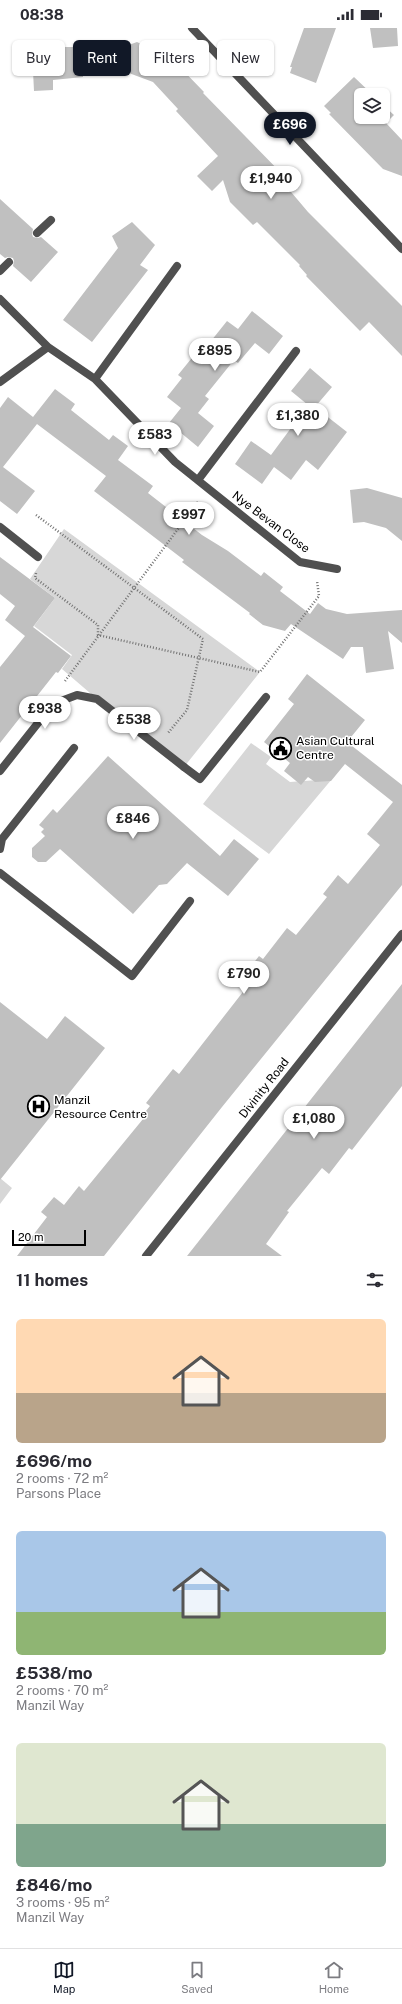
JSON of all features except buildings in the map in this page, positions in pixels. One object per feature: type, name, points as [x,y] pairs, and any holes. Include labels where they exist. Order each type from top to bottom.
[{"type":"street","points":[[192,28],[398,241],[402,249]]},
{"type":"street","points":[[37,233],[51,220]]},
{"type":"street","points":[[0,270],[9,262]]},
{"type":"street","points":[[95,378],[177,266]]},
{"type":"street","name":"Nye Bevan Close","points":[[0,299],[48,346],[95,378],[175,462],[300,562],[337,568]]},
{"type":"street","points":[[0,382],[48,346]]},
{"type":"street","points":[[198,480],[296,352]]},
{"type":"street","points":[[0,527],[38,557]]},
{"type":"street","points":[[0,771],[52,704],[77,695],[97,699],[200,779],[266,697]]},
{"type":"street","points":[[0,849],[2,839],[74,748]]},
{"type":"street","points":[[0,873],[132,976],[190,901]]},
{"type":"street","name":"Divinity Road","points":[[146,1256],[402,934]]},
{"type":"path","points":[[52,704],[69,674],[209,489]]},
{"type":"path","points":[[36,515],[133,589],[203,639],[187,710],[157,746]]},
{"type":"path","points":[[38,557],[35,578],[98,625],[98,635]]},
{"type":"path","points":[[98,635],[260,672],[319,596],[316,565]]},
{"type":"shaded area","points":[[64,529],[260,672],[184,767],[97,699],[62,669],[72,655],[34,626],[55,598],[30,579]]},
{"type":"shaded area","points":[[251,743],[271,757],[266,764],[290,782],[332,779],[269,854],[203,804]]},
{"type":"shaded area","points":[[0,1178],[12,1188],[0,1204]]},
{"type":"place","name":"Asian Cultural Centre","points":[[281,748]]},
{"type":"place","name":"Manzil Resource Centre","points":[[38,1107]]}]
